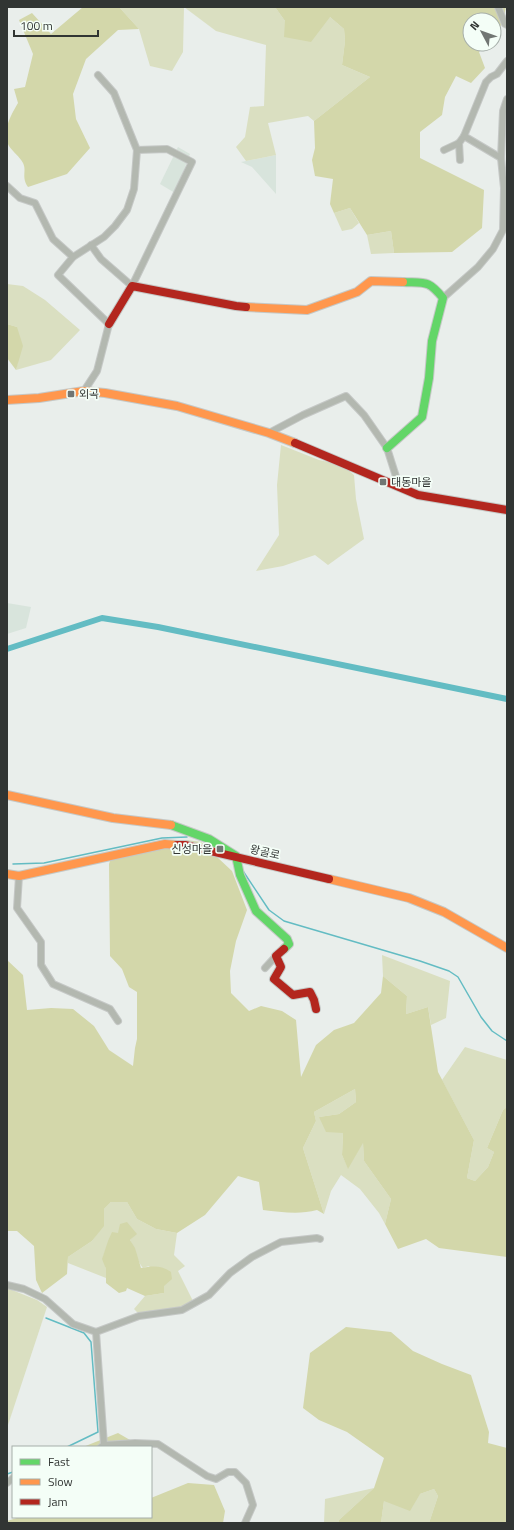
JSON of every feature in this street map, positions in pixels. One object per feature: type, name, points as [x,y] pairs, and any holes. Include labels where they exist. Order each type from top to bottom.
[{"type":"street","points":[[498,7],[505,24],[507,25]]},
{"type":"street","points":[[444,150],[459,143],[464,136],[486,82],[497,74],[507,61]]},
{"type":"street","points":[[98,75],[114,93],[137,150],[134,189],[126,210],[115,226],[104,237],[73,257],[58,275],[109,324]]},
{"type":"street","points":[[387,448],[422,417],[429,378],[432,341],[443,298],[478,267],[493,249],[503,230],[504,188],[501,158],[503,111],[507,99]]},
{"type":"street","points":[[464,136],[501,158]]},
{"type":"street","points":[[459,143],[460,160]]},
{"type":"street","points":[[84,391],[97,371],[109,324],[132,286],[192,162],[167,149],[137,150]]},
{"type":"street","points":[[7,186],[20,198],[35,203],[53,238],[73,257]]},
{"type":"street","points":[[91,244],[101,259],[132,286],[236,306],[307,310],[357,292],[371,281],[426,283],[433,286],[443,298]]},
{"type":"street","points":[[7,400],[39,398],[84,391],[105,393],[177,406],[269,433],[400,486],[418,495],[507,510]]},
{"type":"street","points":[[269,433],[346,396],[364,416],[387,448],[400,486]]},
{"type":"street","points":[[7,794],[113,818],[168,824],[209,839],[236,856],[240,875],[256,911],[287,939],[289,944],[265,968]]},
{"type":"street","name":"왕골로","points":[[7,874],[19,876],[165,844],[185,845],[409,898],[444,912],[507,948]]},
{"type":"street","points":[[19,876],[17,908],[42,942],[41,965],[53,984],[110,1008],[118,1021]]},
{"type":"street","points":[[276,956],[281,967],[274,979],[292,995],[310,992],[316,1008]]},
{"type":"street","points":[[7,1285],[45,1299],[73,1324],[96,1332],[139,1316],[182,1310],[209,1295],[230,1273],[252,1257],[281,1242],[316,1238],[320,1239]]},
{"type":"street","points":[[96,1332],[103,1446],[135,1443],[158,1444],[207,1476],[216,1479],[228,1472],[235,1472],[246,1484],[253,1505],[245,1523]]},
{"type":"shaded area","points":[[178,147],[190,154],[175,193],[160,184]]},
{"type":"shaded area","points":[[276,155],[276,194],[252,167],[241,162]]},
{"type":"shaded area","points":[[7,603],[31,607],[26,628],[7,634]]},
{"type":"green space","points":[[83,7],[119,7],[139,29],[118,30],[86,59],[73,94],[76,119],[90,148],[67,174],[28,187],[24,177],[23,163],[9,146],[6,135],[6,129],[18,103],[14,89],[25,87],[33,54],[19,20],[32,13],[51,34]]},
{"type":"green space","points":[[119,7],[184,7],[183,52],[172,71],[150,66],[139,29]]},
{"type":"green space","points":[[184,7],[275,7],[285,21],[330,17],[344,29],[345,41],[342,65],[370,77],[314,121],[308,116],[268,123],[276,155],[246,161],[236,147],[245,137],[250,107],[264,106],[266,45],[216,31]]},
{"type":"green space","points":[[275,7],[506,7],[502,24],[502,12],[462,12],[462,52],[479,52],[485,68],[471,83],[456,76],[445,97],[442,115],[420,132],[420,158],[484,190],[482,228],[452,252],[394,253],[391,231],[367,235],[350,208],[334,213],[330,204],[333,179],[315,176],[312,160],[315,148],[314,121],[370,77],[342,65],[345,41],[344,29],[330,17],[311,42],[284,37],[285,21]]},
{"type":"green space","points":[[350,208],[359,223],[352,229],[342,231],[334,213]]},
{"type":"green space","points":[[391,231],[394,253],[371,254],[367,235]]},
{"type":"green space","points":[[7,284],[23,286],[45,300],[80,330],[51,360],[16,370],[18,361],[17,327],[7,324]]},
{"type":"green space","points":[[7,324],[17,327],[23,346],[16,370],[7,358]]},
{"type":"green space","points":[[281,445],[319,460],[342,465],[354,475],[356,499],[364,539],[328,565],[315,555],[283,566],[256,571],[279,535],[277,485]]},
{"type":"green space","points":[[186,840],[201,842],[232,871],[247,910],[236,941],[230,971],[231,993],[249,1011],[261,1006],[282,1011],[296,1020],[301,1077],[316,1045],[334,1030],[354,1023],[381,993],[383,976],[407,996],[406,1014],[428,1007],[438,1072],[474,1140],[467,1178],[475,1181],[488,1167],[494,1152],[487,1148],[503,1110],[507,1107],[507,1257],[439,1248],[426,1239],[398,1249],[385,1224],[391,1199],[364,1161],[363,1143],[348,1169],[342,1155],[343,1133],[326,1132],[319,1117],[339,1114],[356,1102],[355,1089],[314,1112],[316,1121],[303,1148],[324,1214],[317,1210],[297,1213],[263,1210],[259,1182],[238,1176],[205,1215],[177,1233],[156,1229],[137,1219],[127,1202],[111,1202],[104,1209],[104,1226],[92,1241],[68,1257],[67,1274],[42,1293],[36,1280],[34,1246],[17,1231],[7,1231],[7,960],[23,975],[27,1010],[51,1008],[73,1009],[94,1026],[109,1050],[133,1066],[137,1039],[137,992],[129,987],[122,969],[110,956],[109,864],[113,852],[136,847]]},
{"type":"green space","points":[[382,955],[450,981],[446,1018],[431,1025],[428,1007],[406,1014],[407,996],[383,976]]},
{"type":"green space","points":[[465,1047],[507,1060],[507,1107],[503,1110],[487,1148],[494,1152],[488,1167],[475,1181],[467,1178],[474,1140],[442,1080]]},
{"type":"green space","points":[[355,1089],[356,1102],[339,1114],[319,1117],[343,1133],[342,1155],[348,1168],[363,1142],[364,1161],[391,1199],[385,1224],[379,1213],[360,1189],[341,1175],[331,1191],[324,1214],[303,1148],[316,1121],[314,1112]]},
{"type":"green space","points":[[111,1202],[127,1202],[137,1219],[156,1229],[177,1233],[174,1255],[185,1266],[178,1271],[193,1301],[182,1307],[139,1314],[134,1309],[145,1296],[164,1293],[149,1266],[143,1268],[139,1262],[130,1240],[136,1234],[133,1230],[118,1233],[106,1249],[103,1257],[106,1269],[106,1278],[68,1263],[68,1257],[92,1241],[103,1226],[104,1209]]},
{"type":"green space","points":[[127,1222],[137,1234],[130,1240],[135,1248],[141,1268],[157,1267],[164,1268],[171,1272],[172,1279],[164,1286],[164,1293],[145,1296],[127,1288],[126,1291],[119,1293],[106,1283],[106,1269],[102,1259],[108,1241],[112,1232],[118,1233],[120,1224]]},
{"type":"green space","points":[[7,1288],[37,1300],[47,1307],[7,1428]]},
{"type":"green space","points":[[346,1327],[391,1332],[413,1351],[471,1375],[489,1432],[488,1443],[507,1448],[507,1523],[429,1523],[438,1496],[434,1489],[420,1494],[410,1511],[384,1501],[381,1523],[339,1523],[339,1520],[374,1488],[384,1458],[347,1432],[319,1420],[303,1408],[310,1353]]},
{"type":"green space","points":[[118,1433],[140,1446],[86,1446]]},
{"type":"green space","points":[[188,1483],[214,1485],[225,1511],[223,1523],[7,1523],[7,1521],[17,1518],[152,1518],[152,1498]]},
{"type":"green space","points":[[374,1488],[339,1520],[339,1523],[324,1523],[325,1499]]},
{"type":"green space","points":[[434,1489],[438,1496],[429,1523],[381,1523],[384,1501],[420,1494]]},
{"type":"waterway","points":[[7,649],[102,618],[158,627],[507,699]]},
{"type":"waterway","points":[[13,864],[44,863],[162,838],[187,837]]},
{"type":"waterway","points":[[243,871],[269,910],[284,921],[449,971],[458,977],[481,1017],[492,1031],[507,1041]]},
{"type":"waterway","points":[[46,1318],[84,1333],[91,1342],[98,1432],[69,1446]]},
{"type":"waterway","points":[[7,1474],[12,1472]]},
{"type":"traffic: fast","points":[[387,448],[422,417],[429,378],[432,341],[443,298],[430,285],[417,282],[403,282]]},
{"type":"traffic: fast","points":[[171,825],[209,839],[236,856],[240,875],[256,911],[287,939],[289,944],[284,949]]},
{"type":"traffic: slow","points":[[246,307],[307,310],[357,292],[371,281],[403,282]]},
{"type":"traffic: slow","points":[[7,400],[39,398],[84,391],[105,393],[177,406],[269,433],[295,443]]},
{"type":"traffic: slow","points":[[7,795],[113,818],[171,825]]},
{"type":"traffic: slow","points":[[7,874],[19,876],[165,844],[177,845]]},
{"type":"traffic: slow","points":[[329,879],[409,898],[444,912],[507,948]]},
{"type":"traffic: jam","points":[[109,324],[132,286],[246,307]]},
{"type":"traffic: jam","points":[[295,443],[418,495],[507,510]]},
{"type":"traffic: jam","points":[[177,845],[185,845],[329,879]]},
{"type":"traffic: jam","points":[[284,949],[276,956],[281,967],[274,979],[293,995],[310,992],[316,1009]]},
{"type":"place","name":"외곡","points":[[71,394]]},
{"type":"place","name":"대동마을","points":[[383,482]]},
{"type":"place","name":"신성마을","points":[[220,849]]}]
